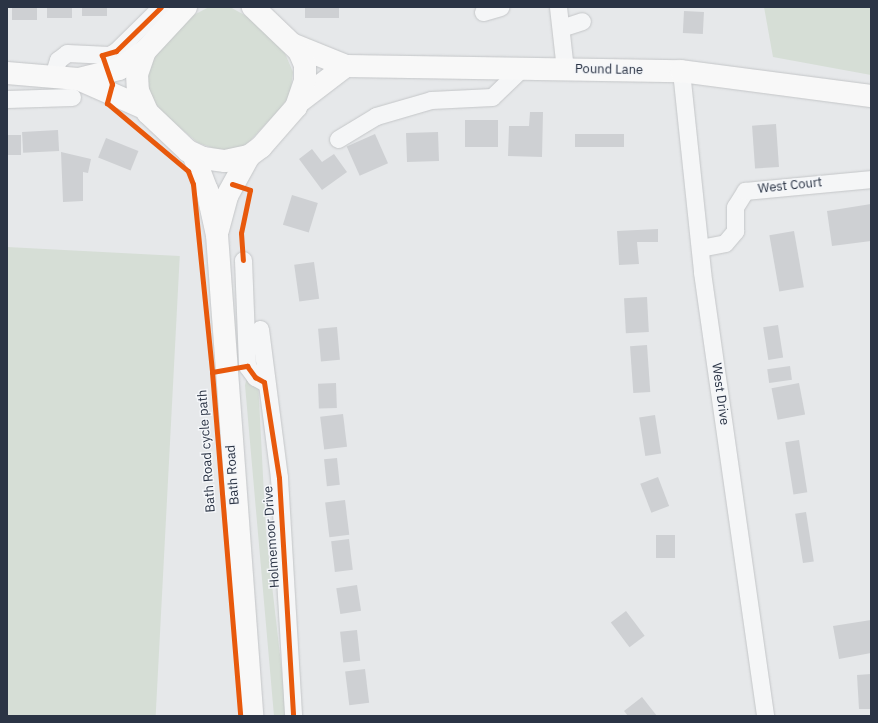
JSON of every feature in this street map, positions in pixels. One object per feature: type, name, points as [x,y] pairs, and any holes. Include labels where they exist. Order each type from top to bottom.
[{"type":"main road","points":[[253,7],[294,45],[305,65],[300,101]]},
{"type":"main road","points":[[75,88],[119,68],[144,51],[177,9]]},
{"type":"main road","name":"Pound Lane","points":[[294,45],[346,66],[682,71],[871,96]]},
{"type":"main road","points":[[144,51],[137,82],[144,108]]},
{"type":"main road","points":[[7,73],[53,76],[75,88],[144,108],[194,154],[225,162],[249,156],[267,141],[300,101],[346,66]]},
{"type":"main road","name":"Bath Road","points":[[194,154],[207,190],[217,234],[252,716]]},
{"type":"main road","name":"Bath Road","points":[[217,234],[227,196],[249,156]]},
{"type":"street","points":[[483,12],[500,7]]},
{"type":"street","points":[[558,7],[565,69]]},
{"type":"street","points":[[53,76],[58,60],[67,53],[102,55],[116,51],[177,9]]},
{"type":"street","points":[[561,28],[582,21]]},
{"type":"street","points":[[338,140],[376,116],[431,100],[492,97],[522,68]]},
{"type":"street","name":"West Drive","points":[[682,71],[700,248],[765,716]]},
{"type":"street","points":[[7,99],[75,88]]},
{"type":"street","name":"West Court","points":[[700,248],[725,243],[735,231],[735,207],[745,190],[871,179]]},
{"type":"street","points":[[243,260],[247,366],[254,377],[264,382]]},
{"type":"street","name":"Holmemoor Drive","points":[[260,329],[264,382],[279,478],[293,716]]},
{"type":"shaded area","points":[[209,7],[230,7],[248,17],[284,51],[293,72],[290,95],[279,110],[245,146],[225,152],[198,143],[159,110],[152,99],[146,79],[155,55],[190,17]]},
{"type":"shaded area","points":[[764,7],[871,7],[871,75],[773,57]]},
{"type":"shaded area","points":[[7,247],[180,256],[156,716],[7,716]]},
{"type":"shaded area","points":[[256,342],[266,533],[287,716],[274,716],[245,385]]},
{"type":"building","points":[[12,7],[37,7],[37,20],[12,20]]},
{"type":"building","points":[[47,7],[72,7],[72,18],[47,18]]},
{"type":"building","points":[[82,7],[107,7],[107,16],[82,16]]},
{"type":"building","points":[[305,7],[339,7],[339,18],[305,18]]},
{"type":"building","points":[[684,11],[704,12],[703,34],[683,33]]},
{"type":"building","points":[[530,112],[543,112],[542,157],[508,156],[509,126],[529,126]]},
{"type":"building","points":[[465,120],[498,120],[498,147],[465,147]]},
{"type":"building","points":[[776,124],[779,167],[755,169],[752,126]]},
{"type":"building","points":[[58,130],[59,151],[23,153],[22,132]]},
{"type":"building","points":[[438,132],[439,161],[407,162],[406,133]]},
{"type":"building","points":[[375,134],[388,163],[360,176],[347,147]]},
{"type":"building","points":[[575,134],[624,134],[624,147],[575,147]]},
{"type":"building","points":[[7,135],[21,135],[21,155],[7,155]]},
{"type":"building","points":[[106,138],[138,151],[131,171],[98,157]]},
{"type":"building","points":[[312,149],[322,162],[334,154],[347,172],[322,190],[299,159]]},
{"type":"building","points":[[61,152],[91,159],[88,173],[83,172],[83,201],[63,202]]},
{"type":"building","points":[[292,195],[318,203],[309,233],[283,225]]},
{"type":"building","points":[[871,204],[871,241],[832,246],[827,211]]},
{"type":"building","points":[[658,229],[658,242],[637,242],[639,264],[619,265],[617,231]]},
{"type":"building","points":[[794,231],[804,287],[779,291],[769,235]]},
{"type":"building","points":[[314,262],[319,299],[299,301],[294,265]]},
{"type":"building","points":[[647,297],[649,332],[626,333],[624,298]]},
{"type":"building","points":[[778,325],[783,358],[768,360],[763,327]]},
{"type":"building","points":[[337,327],[340,360],[321,362],[318,329]]},
{"type":"building","points":[[647,345],[650,392],[633,393],[630,346]]},
{"type":"building","points":[[790,366],[792,380],[769,383],[767,369]]},
{"type":"building","points":[[336,383],[337,408],[319,409],[318,384]]},
{"type":"building","points":[[799,383],[805,414],[778,420],[772,388]]},
{"type":"building","points":[[343,414],[347,447],[324,450],[320,417]]},
{"type":"building","points":[[655,415],[661,454],[645,456],[639,418]]},
{"type":"building","points":[[799,440],[807,492],[793,495],[785,442]]},
{"type":"building","points":[[337,458],[340,485],[327,486],[324,459]]},
{"type":"building","points":[[658,477],[669,506],[651,513],[640,484]]},
{"type":"building","points":[[345,500],[349,535],[329,537],[325,502]]},
{"type":"building","points":[[806,512],[814,561],[803,563],[795,514]]},
{"type":"building","points":[[656,535],[675,535],[675,558],[656,558]]},
{"type":"building","points":[[349,539],[353,570],[335,572],[331,541]]},
{"type":"building","points":[[357,585],[361,611],[340,614],[336,588]]},
{"type":"building","points":[[626,611],[645,636],[629,647],[611,622]]},
{"type":"building","points":[[871,620],[871,653],[839,659],[833,626]]},
{"type":"building","points":[[357,630],[360,661],[343,663],[340,632]]},
{"type":"building","points":[[365,669],[369,703],[349,705],[345,671]]},
{"type":"building","points":[[871,674],[871,709],[859,709],[857,675]]},
{"type":"building","points":[[642,697],[657,716],[628,716],[624,711]]},
{"type":"cycle path","name":"Bath Road cycle path","points":[[161,7],[116,51],[102,55],[112,84],[107,103],[188,171],[193,184],[212,372],[240,716]]},
{"type":"cycle path","points":[[232,184],[250,190],[241,233],[243,260]]},
{"type":"cycle path","points":[[212,372],[247,366],[255,377],[264,382],[279,478],[293,716]]}]
